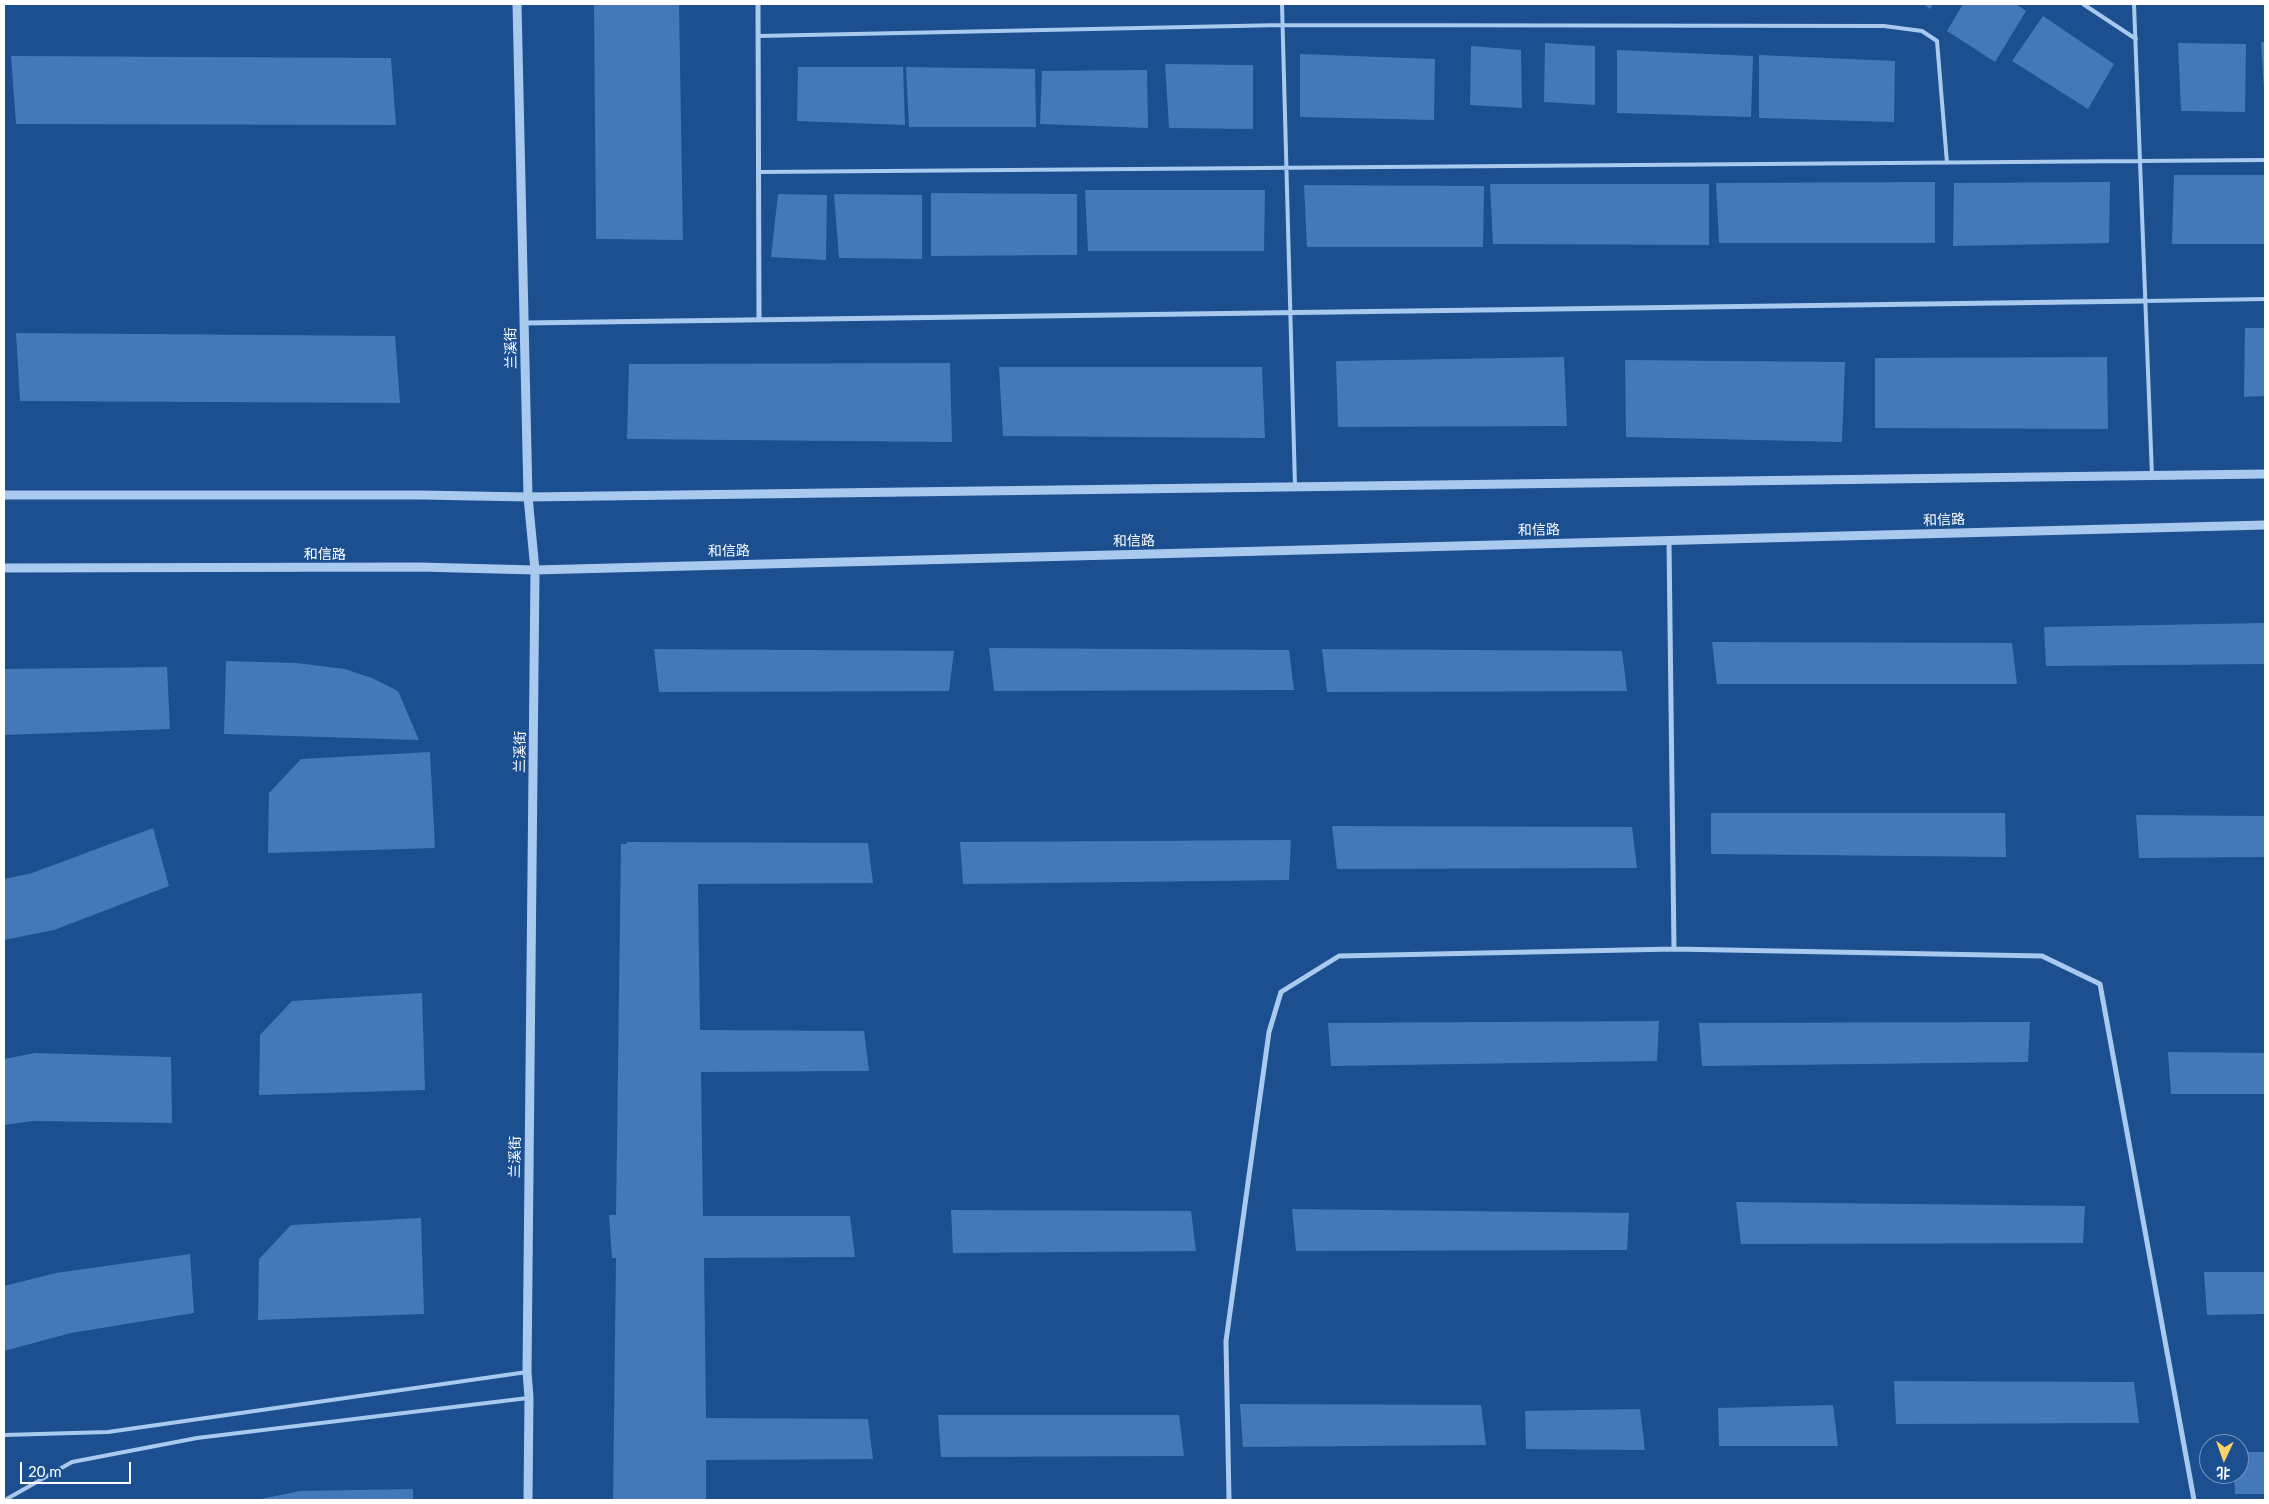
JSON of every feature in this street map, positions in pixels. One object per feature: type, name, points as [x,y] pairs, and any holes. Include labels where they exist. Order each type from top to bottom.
[{"type":"street","name":"兰溪街","points":[[517,4],[528,497],[535,570],[527,1372],[529,1397],[528,1500]]},
{"type":"street","points":[[758,4],[759,320]]},
{"type":"street","points":[[524,323],[2145,301]]},
{"type":"street","points":[[4,495],[421,494],[528,497],[2265,474]]},
{"type":"street","name":"和信路","points":[[4,568],[420,567],[535,570],[2265,525]]},
{"type":"street","points":[[1669,541],[1674,949]]},
{"type":"street","points":[[1229,1500],[1226,1341],[1270,1032],[1281,992],[1339,956],[1674,949],[2042,956],[2100,984],[2194,1500]]},
{"type":"lane","points":[[1282,4],[1295,487]]},
{"type":"lane","points":[[2082,4],[2136,39]]},
{"type":"lane","points":[[2134,4],[2152,476]]},
{"type":"lane","points":[[758,36],[1283,26],[1884,26],[1922,31],[1937,41],[1947,163]]},
{"type":"lane","points":[[758,172],[2265,160]]},
{"type":"lane","points":[[2145,301],[2265,299]]},
{"type":"lane","points":[[4,1436],[108,1432],[527,1372]]},
{"type":"lane","points":[[5,1500],[72,1462],[197,1438],[529,1397]]},
{"type":"building","points":[[594,4],[679,4],[683,240],[596,239]]},
{"type":"building","points":[[1923,4],[1933,4],[1930,9]]},
{"type":"building","points":[[1963,4],[2016,4],[2026,11],[1995,62],[1947,31]]},
{"type":"building","points":[[2043,16],[2114,64],[2088,109],[2012,61]]},
{"type":"building","points":[[2261,42],[2265,42],[2265,90],[2264,90]]},
{"type":"building","points":[[1545,43],[1595,46],[1595,105],[1544,102]]},
{"type":"building","points":[[2178,43],[2246,44],[2245,112],[2181,111]]},
{"type":"building","points":[[1471,46],[1521,50],[1522,108],[1470,105]]},
{"type":"building","points":[[1617,50],[1753,56],[1751,117],[1617,113]]},
{"type":"building","points":[[1300,54],[1435,59],[1434,120],[1300,117]]},
{"type":"building","points":[[1759,55],[1895,61],[1894,122],[1759,118]]},
{"type":"building","points":[[11,56],[391,58],[396,125],[16,124]]},
{"type":"building","points":[[1165,64],[1253,65],[1253,129],[1169,128]]},
{"type":"building","points":[[798,67],[903,67],[905,125],[797,121]]},
{"type":"building","points":[[906,67],[1035,69],[1036,127],[909,127]]},
{"type":"building","points":[[1147,70],[1148,128],[1040,124],[1042,71]]},
{"type":"building","points":[[2174,175],[2265,175],[2265,244],[2172,244]]},
{"type":"building","points":[[1935,182],[1935,243],[1719,243],[1716,183]]},
{"type":"building","points":[[2110,182],[2109,243],[1953,246],[1954,183]]},
{"type":"building","points":[[1490,184],[1709,184],[1709,245],[1493,244]]},
{"type":"building","points":[[1304,185],[1484,186],[1483,247],[1307,247]]},
{"type":"building","points":[[1085,190],[1265,190],[1264,251],[1088,251]]},
{"type":"building","points":[[931,193],[1077,194],[1077,255],[931,256]]},
{"type":"building","points":[[778,194],[827,195],[826,260],[771,257]]},
{"type":"building","points":[[834,194],[922,195],[922,259],[839,258]]},
{"type":"building","points":[[2245,328],[2265,328],[2265,396],[2244,397]]},
{"type":"building","points":[[16,333],[395,336],[400,403],[20,401]]},
{"type":"building","points":[[1564,357],[1567,426],[1338,427],[1336,361]]},
{"type":"building","points":[[2107,357],[2108,429],[1875,428],[1875,358]]},
{"type":"building","points":[[1625,360],[1845,362],[1842,442],[1626,437]]},
{"type":"building","points":[[950,363],[952,442],[627,439],[629,364]]},
{"type":"building","points":[[999,367],[1262,367],[1265,438],[1003,436]]},
{"type":"building","points":[[2265,623],[2265,664],[2046,666],[2044,627]]},
{"type":"building","points":[[1712,642],[2012,643],[2017,684],[1717,684]]},
{"type":"building","points":[[989,648],[1289,650],[1294,690],[994,691]]},
{"type":"building","points":[[654,649],[954,651],[949,691],[659,692]]},
{"type":"building","points":[[1322,649],[1622,651],[1627,691],[1327,692]]},
{"type":"building","points":[[226,661],[297,663],[345,669],[372,678],[398,691],[419,740],[224,734]]},
{"type":"building","points":[[167,667],[170,729],[4,735],[4,669]]},
{"type":"building","points":[[430,752],[435,848],[268,853],[269,793],[301,759]]},
{"type":"building","points":[[1711,813],[2005,813],[2006,857],[1711,854]]},
{"type":"building","points":[[2136,815],[2265,816],[2265,857],[2139,858]]},
{"type":"building","points":[[1332,826],[1632,827],[1637,868],[1337,869]]},
{"type":"building","points":[[153,828],[169,886],[54,930],[4,940],[4,879],[32,873]]},
{"type":"building","points":[[1291,840],[1289,880],[963,884],[960,842]]},
{"type":"building","points":[[627,842],[868,843],[873,883],[698,884],[700,1030],[864,1031],[869,1071],[701,1072],[703,1216],[850,1216],[855,1257],[704,1258],[706,1418],[868,1419],[873,1459],[706,1460],[706,1500],[613,1500],[616,1258],[612,1258],[609,1215],[616,1215],[621,844],[627,844]]},
{"type":"building","points":[[422,993],[425,1090],[259,1095],[260,1035],[292,1001]]},
{"type":"building","points":[[1659,1021],[1657,1061],[1331,1066],[1328,1023]]},
{"type":"building","points":[[2030,1022],[2028,1062],[1702,1066],[1699,1023]]},
{"type":"building","points":[[2168,1052],[2265,1053],[2265,1094],[2171,1094]]},
{"type":"building","points":[[35,1053],[171,1057],[172,1123],[33,1121],[4,1125],[4,1059]]},
{"type":"building","points":[[1736,1202],[2085,1206],[2083,1243],[1741,1244]]},
{"type":"building","points":[[1292,1209],[1629,1213],[1627,1250],[1296,1251]]},
{"type":"building","points":[[951,1210],[1191,1211],[1196,1251],[953,1253]]},
{"type":"building","points":[[421,1218],[424,1314],[258,1320],[259,1259],[291,1225]]},
{"type":"building","points":[[190,1254],[194,1313],[71,1333],[4,1351],[4,1286],[56,1273]]},
{"type":"building","points":[[2204,1272],[2265,1272],[2265,1314],[2207,1315]]},
{"type":"building","points":[[1894,1381],[2134,1382],[2139,1423],[1896,1424]]},
{"type":"building","points":[[1240,1404],[1481,1405],[1486,1445],[1243,1447]]},
{"type":"building","points":[[1833,1405],[1838,1446],[1719,1446],[1718,1408]]},
{"type":"building","points":[[1640,1409],[1645,1450],[1526,1449],[1525,1411]]},
{"type":"building","points":[[938,1415],[1179,1415],[1184,1456],[941,1457]]},
{"type":"building","points":[[2249,1452],[2265,1452],[2265,1494],[2235,1494],[2234,1484],[2249,1484]]},
{"type":"building","points":[[413,1489],[413,1500],[261,1499],[300,1491]]}]
